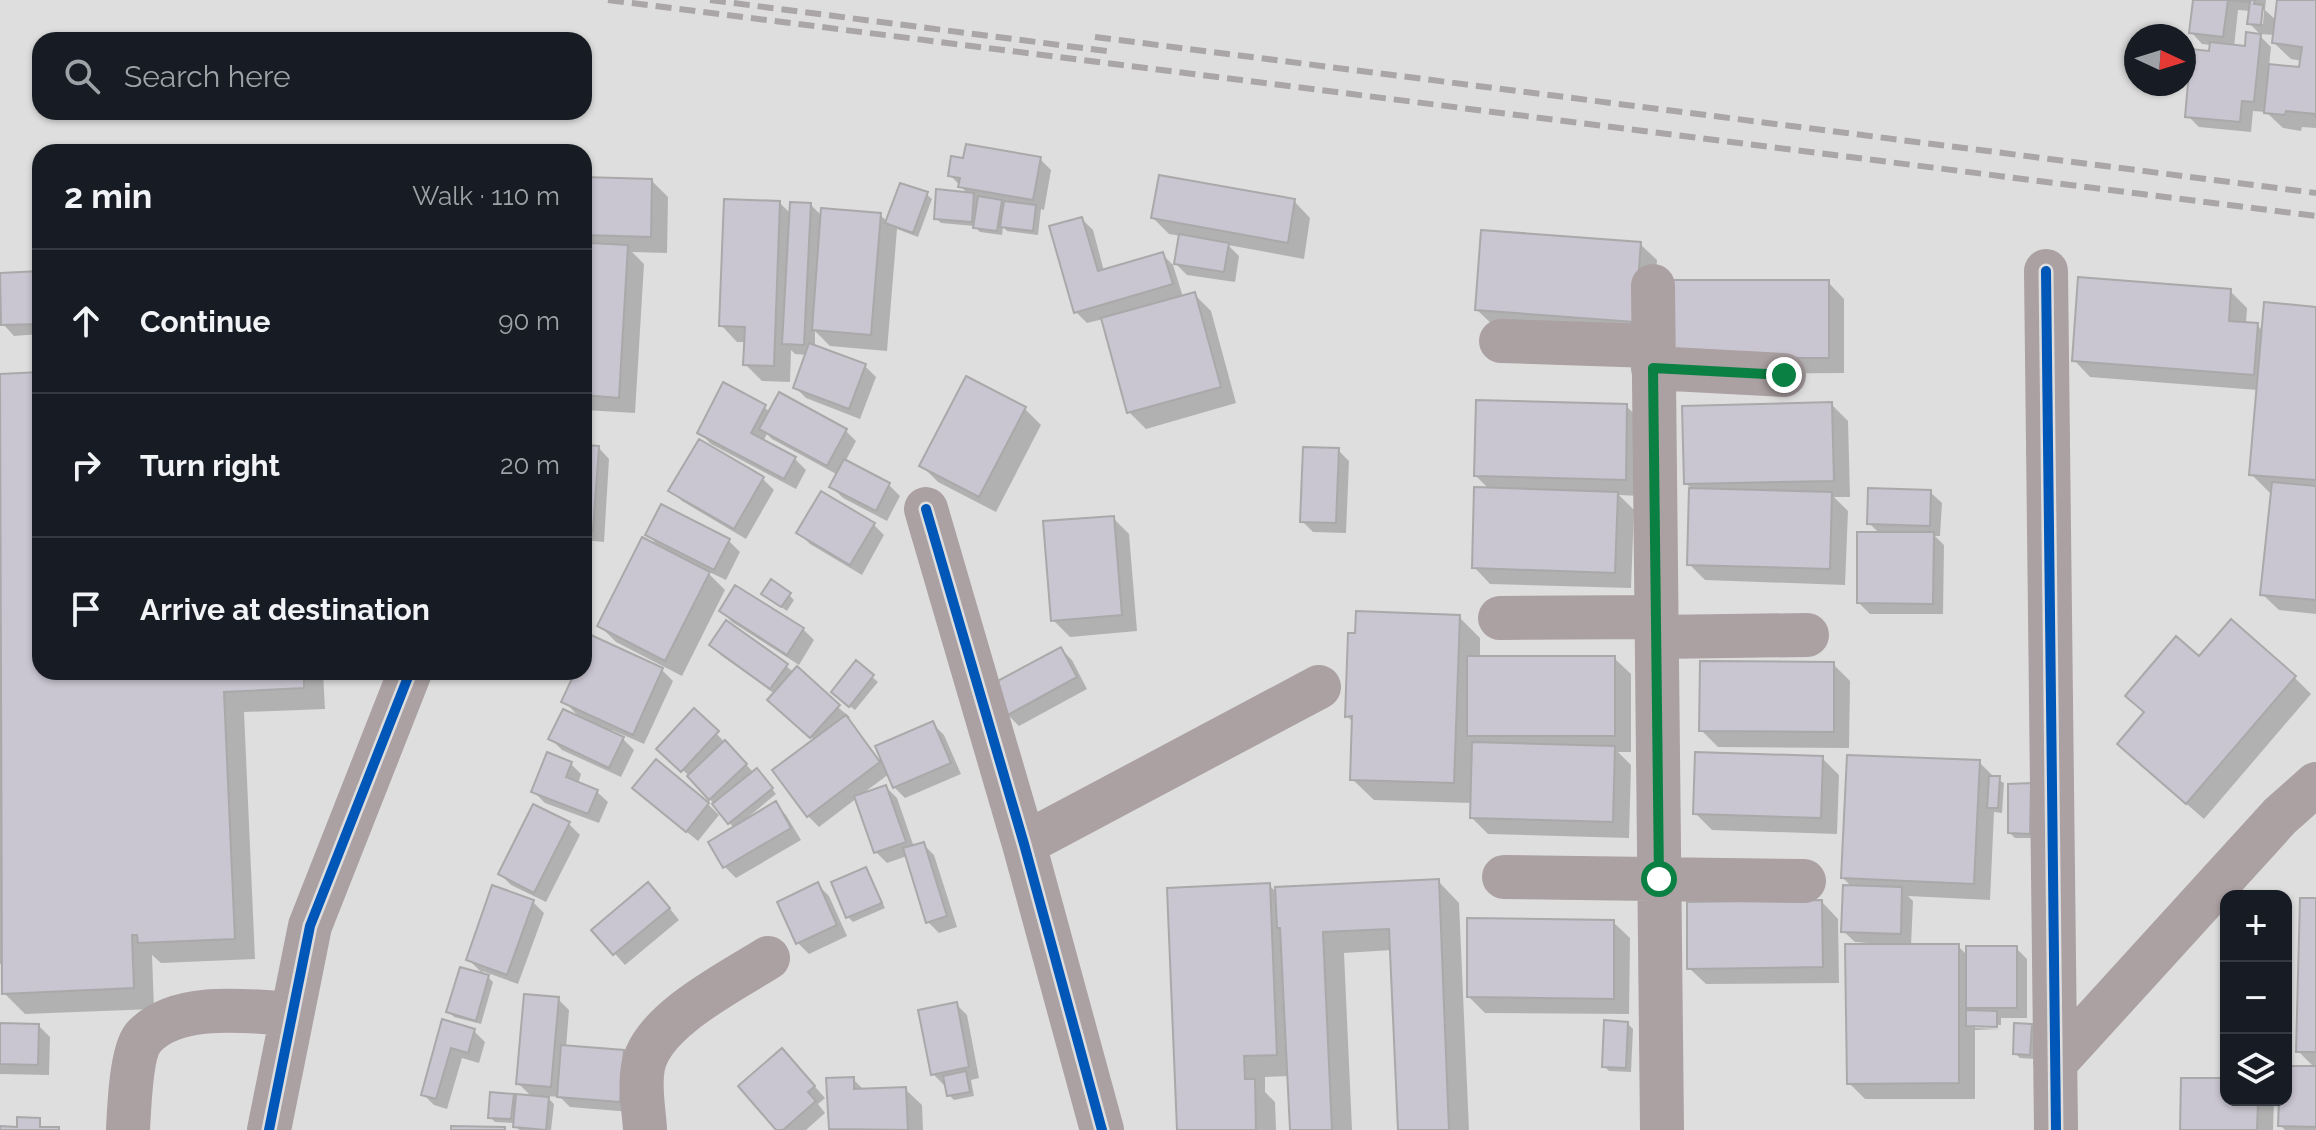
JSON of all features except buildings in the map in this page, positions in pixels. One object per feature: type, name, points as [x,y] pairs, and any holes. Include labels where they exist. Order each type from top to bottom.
[{"type":"street","points":[[2046,271],[2056,1130]]},
{"type":"street","points":[[1653,286],[1662,1130]]},
{"type":"street","points":[[1501,341],[1784,375]]},
{"type":"street","points":[[926,509],[1024,844],[1102,1130]]},
{"type":"street","points":[[1500,618],[1807,635]]},
{"type":"street","points":[[269,1130],[310,926],[407,680]]},
{"type":"street","points":[[1024,844],[1319,687]]},
{"type":"street","points":[[2055,1063],[2280,816],[2316,784]]},
{"type":"street","points":[[1504,877],[1804,881]]},
{"type":"street","points":[[645,1130],[641,1077],[650,1045],[682,1014],[768,958]]},
{"type":"street","points":[[128,1130],[132,1077],[142,1039],[172,1018],[229,1010],[292,1014]]},
{"type":"railway","points":[[608,0],[2316,216]]},
{"type":"railway","points":[[710,0],[1114,52]]},
{"type":"railway","points":[[1095,37],[2316,193]]},
{"type":"cycle path","points":[[2046,271],[2056,1130]]},
{"type":"cycle path","points":[[926,509],[1024,844],[1102,1130]]},
{"type":"cycle path","points":[[269,1130],[310,926],[407,680]]},
{"type":"route","points":[[1659,879],[1653,368],[1784,375]]}]
